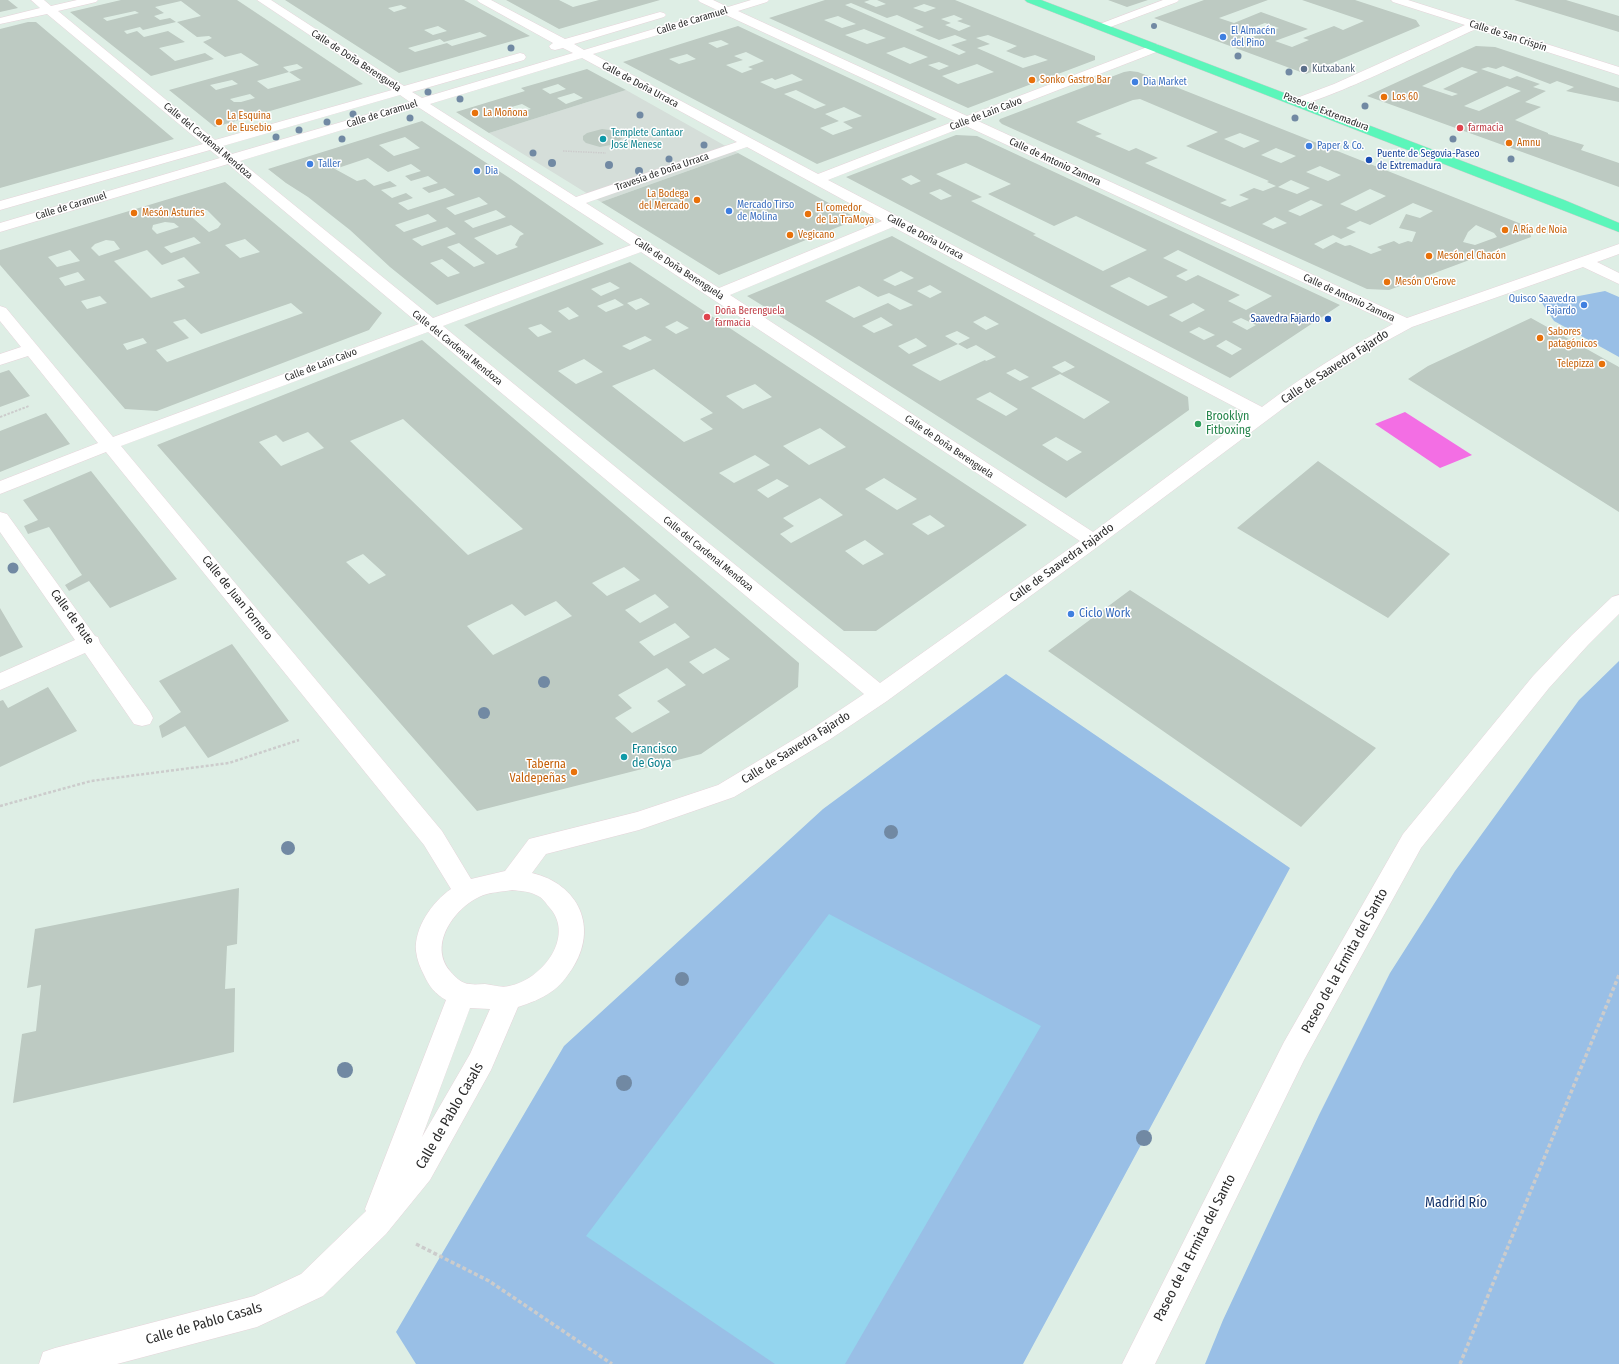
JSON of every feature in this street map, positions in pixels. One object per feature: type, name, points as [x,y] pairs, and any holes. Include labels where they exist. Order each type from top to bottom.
[{"type":"main road","name":"Paseo de Extremadura","points":[[1031,0],[1560,202],[1619,228]]},
{"type":"street","points":[[0,21],[44,5],[92,0]]},
{"type":"street","name":"Calle de Doña Berenguela","points":[[263,0],[401,91],[718,294],[1093,542]]},
{"type":"street","name":"Calle de Doña Urraca","points":[[483,0],[562,44],[1263,416]]},
{"type":"street","name":"Calle de Caramuel","points":[[691,6],[707,0]]},
{"type":"street","name":"Calle de Antonio Zamora","points":[[707,0],[726,11],[1406,324]]},
{"type":"street","name":"Calle de Caramuel","points":[[0,228],[763,0]]},
{"type":"street","points":[[1101,27],[1173,0]]},
{"type":"street","name":"Calle de San Crispín","points":[[1397,0],[1619,71]]},
{"type":"street","points":[[1435,12],[1444,3]]},
{"type":"street","name":"Calle del Cardenal Mendoza","points":[[44,5],[429,325],[879,695]]},
{"type":"street","name":"Calle de Caramuel","points":[[543,50],[669,12]]},
{"type":"street","points":[[1299,102],[1338,87],[1475,25]]},
{"type":"street","name":"Calle de Laín Calvo","points":[[818,180],[1155,48]]},
{"type":"street","name":"Calle de Caramuel","points":[[0,206],[528,54]]},
{"type":"street","name":"Travesía de Doña Urraca","points":[[575,202],[749,142]]},
{"type":"street","points":[[718,294],[894,221]]},
{"type":"street","name":"Calle de Laín Calvo","points":[[0,488],[111,444],[643,246]]},
{"type":"street","name":"Calle de Saavedra Fajardo","points":[[512,880],[538,846],[639,821],[726,792],[821,734],[879,695],[1093,542],[1303,385],[1373,340],[1406,324],[1583,260],[1619,249]]},
{"type":"street","points":[[1583,260],[1619,279]]},
{"type":"street","name":"Calle de Juan Tornero","points":[[0,311],[111,444],[433,838],[466,892]]},
{"type":"street","points":[[0,360],[31,349]]},
{"type":"street","name":"Calle de Rute","points":[[0,518],[90,642],[142,718]]},
{"type":"street","name":"Paseo de la Ermita del Santo","points":[[1138,1364],[1294,1051],[1412,841],[1541,682],[1580,640],[1619,602]]},
{"type":"street","points":[[0,682],[90,642]]},
{"type":"street","points":[[512,880],[534,883],[552,891],[565,904],[572,922],[572,940],[565,959],[551,977],[532,990],[508,998],[461,995],[442,983],[431,966],[428,946],[434,925],[447,906],[466,892],[488,883],[512,880]]},
{"type":"street","name":"Calle de Pablo Casals","points":[[375,1223],[461,995]]},
{"type":"street","name":"Calle de Pablo Casals","points":[[55,1364],[258,1311],[312,1285],[375,1223],[419,1170],[481,1061],[508,998]]},
{"type":"path","points":[[0,806],[91,781],[229,763],[341,726]]},
{"type":"path","points":[[1460,1364],[1619,975]]},
{"type":"path","points":[[375,1223],[489,1281],[612,1364]]},
{"type":"green space","points":[[1605,291],[1619,297],[1619,357],[1554,321],[1542,303]]},
{"type":"green space","name":"Madrid Río","points":[[1619,661],[1619,1364],[1205,1364],[1223,1320],[1319,1115],[1390,973],[1455,871],[1579,700]]},
{"type":"green space","points":[[1006,674],[1290,868],[1023,1364],[416,1364],[396,1332],[564,1046],[823,809]]},
{"type":"shaded area","points":[[626,90],[738,153],[601,202],[489,133]]},
{"type":"shaded area","points":[[1405,412],[1472,455],[1440,468],[1375,424]]},
{"type":"shaded area","points":[[829,914],[1041,1026],[845,1364],[775,1364],[586,1236]]},
{"type":"building","points":[[0,0],[8,0],[18,8],[0,12]]},
{"type":"building","points":[[121,0],[237,0],[363,84],[215,127],[169,90],[259,65],[241,53],[225,57],[203,42],[212,38],[209,36],[197,37],[177,22],[201,16],[181,1],[155,7],[164,13],[154,16],[160,20],[170,18],[176,22],[143,30],[140,27],[124,31],[127,34],[137,31],[144,37],[168,31],[185,42],[159,48],[175,61],[205,53],[214,59],[151,76],[70,12]],"holes":[[[135,11],[139,13],[107,21],[103,18]],[[297,64],[303,68],[289,72],[283,67]],[[289,72],[301,80],[268,89],[257,81]],[[232,80],[238,84],[216,90],[210,85]],[[250,94],[255,98],[241,102],[234,102],[230,99]]]},
{"type":"building","points":[[285,0],[464,0],[530,36],[399,73]],"holes":[[[401,5],[407,8],[394,12],[388,8]],[[438,26],[447,31],[433,35],[424,30]],[[480,32],[487,36],[452,46],[447,43],[415,52],[408,48],[440,39],[444,42]]]},
{"type":"building","points":[[506,0],[559,0],[573,7],[599,0],[660,0],[559,29]]},
{"type":"building","points":[[825,0],[870,0],[864,2],[876,7],[886,4],[877,0],[955,0],[1095,56],[1095,60],[968,108],[769,18]],"holes":[[[851,3],[887,18],[897,15],[924,27],[915,30],[939,40],[955,35],[967,40],[951,45],[966,52],[959,55],[845,5]],[[924,4],[936,8],[925,12],[913,8]],[[954,15],[963,19],[957,21],[971,26],[959,31],[945,25],[951,23],[941,19]],[[838,16],[856,24],[842,28],[824,20]],[[864,29],[886,38],[867,44],[845,35]],[[988,35],[1017,46],[1006,51],[1024,58],[1035,55],[1048,60],[1023,68],[977,48],[990,44],[976,38]],[[904,47],[928,57],[910,64],[886,53]],[[939,62],[949,66],[939,70],[928,65]],[[977,64],[994,72],[958,84],[942,76]]]},
{"type":"building","points":[[1108,0],[1148,0],[1127,7]]},
{"type":"building","points":[[1204,0],[1268,0],[1219,18],[1234,23],[1261,12],[1308,29],[1275,41],[1292,47],[1309,40],[1303,38],[1334,26],[1343,30],[1364,21],[1302,0],[1355,0],[1416,20],[1420,26],[1306,74],[1154,18]],"holes":[[[1265,23],[1279,28],[1268,32],[1254,27]],[[1246,31],[1258,35],[1249,38],[1237,34]]]},
{"type":"building","points":[[1514,0],[1566,0],[1619,16],[1619,32]]},
{"type":"building","points":[[28,22],[36,22],[174,139],[0,188],[0,29]]},
{"type":"building","points":[[738,26],[937,119],[817,164],[623,62]],"holes":[[[721,40],[729,44],[717,48],[708,43]],[[746,52],[764,61],[748,67],[753,69],[742,73],[726,65],[743,60],[734,56]],[[687,54],[696,59],[679,64],[669,59]],[[792,74],[803,80],[775,89],[760,82],[772,78],[775,80]],[[796,90],[826,105],[815,109],[784,94]],[[844,107],[862,116],[843,122],[853,128],[833,135],[820,128],[839,121],[825,114]]]},
{"type":"building","points":[[1476,46],[1495,47],[1619,88],[1619,102],[1566,91],[1574,87],[1557,81],[1550,84],[1503,66],[1496,69],[1488,67],[1481,69],[1510,79],[1517,76],[1540,84],[1533,87],[1546,91],[1525,102],[1541,107],[1515,120],[1548,134],[1584,145],[1581,150],[1619,163],[1619,187],[1367,96]],"holes":[[[1462,67],[1478,72],[1443,89],[1458,94],[1452,96],[1422,86]],[[1507,86],[1521,91],[1479,111],[1464,106]]]},
{"type":"building","points":[[587,69],[626,90],[489,133],[456,112],[525,91],[521,88]],"holes":[[[558,84],[566,89],[550,94],[542,89]],[[574,93],[583,98],[566,104],[557,98]],[[522,104],[531,109],[517,113],[508,108]]]},
{"type":"building","points":[[1124,72],[1138,72],[1529,227],[1531,237],[1389,290],[1367,289],[1002,124],[999,121],[1000,119]],"holes":[[[1140,99],[1218,132],[1186,146],[1269,181],[1267,182],[1276,186],[1263,191],[1254,188],[1239,195],[1249,199],[1230,207],[1220,203],[1227,200],[1145,163],[1158,158],[1136,148],[1129,151],[1095,136],[1102,134],[1076,122],[1133,100]],[[1240,133],[1260,141],[1244,148],[1224,139]],[[1276,148],[1296,156],[1281,163],[1261,155]],[[1320,166],[1341,175],[1328,181],[1306,172]],[[1291,180],[1310,188],[1297,194],[1278,187]],[[1370,189],[1386,196],[1356,211],[1340,204]],[[1311,200],[1323,205],[1300,216],[1288,211]],[[1413,203],[1433,211],[1420,218],[1406,214],[1399,228],[1416,232],[1412,242],[1408,241],[1399,244],[1394,241],[1377,247],[1382,250],[1371,254],[1350,245],[1345,246],[1336,242],[1323,249],[1314,244],[1333,235],[1341,239],[1356,232],[1346,228],[1360,221],[1370,225]],[[1275,217],[1287,223],[1273,229],[1262,224]],[[1476,225],[1494,233],[1497,237],[1475,245],[1463,242],[1468,232]]]},
{"type":"building","points":[[422,121],[508,177],[604,244],[437,305],[390,267],[350,230],[308,197],[268,169]],"holes":[[[405,137],[420,148],[394,156],[379,145]],[[368,158],[388,172],[411,164],[421,171],[405,176],[411,181],[428,176],[438,183],[422,188],[429,193],[445,188],[455,195],[408,210],[398,203],[413,198],[406,193],[392,198],[381,190],[397,186],[390,181],[374,186],[365,179],[357,181],[335,169]],[[479,197],[488,204],[455,215],[446,208]],[[496,210],[506,217],[473,228],[464,221]],[[428,214],[437,221],[404,232],[395,225]],[[511,225],[524,234],[520,236],[515,245],[518,247],[497,255],[474,238]],[[447,227],[456,234],[422,246],[412,239]],[[459,243],[485,263],[474,267],[447,247]],[[442,259],[460,273],[448,277],[430,263]]]},
{"type":"building","name":"Templete Cantaor José Menese","points":[[602,129],[617,131],[622,134],[623,137],[616,144],[600,147],[586,143],[583,140],[583,136],[587,133]]},
{"type":"building","points":[[956,135],[977,136],[1340,305],[1230,378],[846,177]],"holes":[[[966,163],[1011,184],[988,194],[1054,226],[1076,216],[1147,250],[1103,271],[1033,235],[1036,234],[971,201],[982,197],[936,174]],[[911,175],[921,181],[911,185],[901,179]],[[940,189],[952,196],[941,200],[929,193]],[[1178,250],[1272,296],[1246,310],[1228,301],[1240,295],[1198,275],[1186,281],[1176,276],[1188,270],[1163,258]],[[1129,277],[1168,297],[1148,306],[1110,286]],[[1193,303],[1205,310],[1182,322],[1169,315]],[[1241,318],[1256,325],[1247,330],[1232,322]],[[1199,327],[1215,335],[1204,340],[1189,332]],[[1226,340],[1242,349],[1232,355],[1216,346]]]},
{"type":"building","name":"Mercado Tirso de Molina","points":[[738,153],[858,219],[719,275],[601,202]]},
{"type":"building","points":[[225,182],[382,313],[369,330],[157,411],[125,409],[0,265],[0,250]],"holes":[[[197,210],[207,210],[221,224],[218,228],[209,232],[187,213]],[[165,222],[174,223],[179,227],[157,234],[152,229],[153,225]],[[194,237],[201,243],[171,253],[164,247]],[[245,239],[260,252],[240,258],[225,245]],[[106,240],[114,241],[120,249],[99,256],[91,248],[95,244]],[[70,250],[80,261],[57,267],[48,257]],[[147,250],[162,265],[184,257],[200,273],[177,280],[185,287],[151,298],[114,261]],[[78,272],[85,280],[65,286],[59,278]],[[100,296],[107,303],[87,309],[81,301]],[[291,303],[303,313],[167,362],[156,350],[189,338],[173,322],[185,319],[201,334]],[[143,338],[147,343],[127,350],[123,344]]]},
{"type":"building","points":[[892,236],[1188,397],[1189,410],[1066,498],[747,296]],"holes":[[[901,271],[914,278],[895,286],[883,280]],[[930,285],[942,292],[930,298],[917,291]],[[859,286],[878,297],[889,293],[913,305],[900,310],[888,303],[854,318],[825,301]],[[985,316],[999,324],[986,330],[973,322]],[[881,317],[893,325],[874,333],[862,326]],[[957,331],[970,338],[958,344],[945,336]],[[916,338],[927,346],[909,354],[898,346]],[[958,344],[967,349],[976,345],[996,357],[986,361],[985,360],[940,381],[912,365]],[[1065,361],[1075,367],[1062,373],[1052,367]],[[1015,369],[1029,377],[1020,381],[1006,373]],[[1060,374],[1110,402],[1084,419],[1031,388]],[[990,392],[1018,409],[1006,416],[976,399]],[[1056,437],[1082,452],[1067,461],[1042,445]]]},
{"type":"building","points":[[630,262],[1027,525],[876,631],[844,631],[464,325]],"holes":[[[610,282],[620,288],[601,296],[591,289]],[[641,298],[650,304],[636,310],[627,303]],[[615,299],[624,305],[606,312],[597,306]],[[568,307],[579,316],[569,320],[558,311]],[[677,321],[689,328],[676,334],[665,327]],[[541,324],[552,332],[538,337],[528,328]],[[645,336],[652,340],[630,350],[622,346]],[[584,359],[603,372],[576,384],[558,371]],[[654,369],[713,413],[700,419],[713,429],[684,442],[612,386]],[[755,384],[772,397],[743,409],[726,396]],[[820,428],[846,447],[809,465],[783,446]],[[755,455],[770,465],[734,483],[719,473]],[[884,478],[917,499],[897,510],[865,489]],[[777,479],[789,486],[768,498],[757,490]],[[820,498],[843,515],[791,543],[780,534],[794,526],[783,518]],[[930,515],[945,526],[928,535],[912,524]],[[865,540],[884,554],[863,565],[845,551]]]},
{"type":"building","points":[[1531,318],[1619,367],[1619,512],[1408,379],[1428,366]]},
{"type":"building","points":[[422,340],[799,663],[798,687],[701,754],[477,811],[157,445]],"holes":[[[403,419],[523,529],[468,555],[350,441]],[[308,432],[324,448],[281,466],[259,442],[276,435],[283,442]],[[363,554],[386,575],[369,584],[346,562]],[[624,567],[640,580],[607,596],[592,583]],[[655,594],[669,607],[640,623],[625,610]],[[556,601],[572,616],[493,655],[467,626],[512,604],[525,616]],[[675,623],[690,637],[654,656],[639,642]],[[715,648],[730,659],[703,674],[689,662]],[[667,668],[686,685],[657,701],[670,712],[632,733],[615,718],[632,708],[618,695]]]},
{"type":"building","points":[[9,370],[30,396],[0,407],[0,373]]},
{"type":"building","points":[[46,413],[70,444],[0,472],[0,431]]},
{"type":"building","points":[[1318,461],[1450,554],[1388,618],[1237,528]]},
{"type":"building","points":[[91,471],[177,579],[110,608],[89,581],[69,591],[65,585],[82,575],[49,527],[28,534],[24,526],[38,520],[23,500]]},
{"type":"building","points":[[1130,590],[1376,748],[1301,827],[1048,651]]},
{"type":"building","points":[[0,608],[23,647],[0,657]]},
{"type":"building","points":[[232,644],[289,721],[208,758],[185,726],[162,738],[159,726],[181,712],[159,681]]},
{"type":"building","points":[[48,687],[77,731],[0,767],[0,701],[3,700],[8,708]]},
{"type":"building","points":[[239,888],[237,944],[227,946],[225,989],[235,988],[234,1052],[13,1103],[22,1034],[36,1031],[41,985],[27,988],[35,929]]},
{"type":"place","name":"El Almacén del Pino","points":[[1223,37]]},
{"type":"place","name":"Kutxabank","points":[[1304,69]]},
{"type":"place","name":"Sonko Gastro Bar","points":[[1032,80]]},
{"type":"place","name":"Dia Market","points":[[1135,82]]},
{"type":"place","name":"Los 60","points":[[1384,97]]},
{"type":"place","name":"La Moñona","points":[[475,113]]},
{"type":"place","name":"La Esquina de Eusebio","points":[[219,122]]},
{"type":"place","name":"farmacia","points":[[1460,128]]},
{"type":"place","name":"Templete Cantaor José Menese","points":[[603,139]]},
{"type":"place","name":"Amnu","points":[[1509,143]]},
{"type":"place","name":"Paper & Co.","points":[[1309,146]]},
{"type":"place","name":"Puente de Segovia-Paseo de Extremadura","points":[[1369,160]]},
{"type":"place","name":"Taller","points":[[310,164]]},
{"type":"place","name":"Dia","points":[[477,171]]},
{"type":"place","name":"La Bodega del Mercado","points":[[697,200]]},
{"type":"place","name":"Mercado Tirso de Molina","points":[[729,211]]},
{"type":"place","name":"Mesón Asturies","points":[[134,213]]},
{"type":"place","name":"El comedor de La TraMoya","points":[[808,214]]},
{"type":"place","name":"A Ría de Noia","points":[[1505,230]]},
{"type":"place","name":"Vegicano","points":[[790,235]]},
{"type":"place","name":"Mesón el Chacón","points":[[1429,256]]},
{"type":"place","name":"Mesón O'Grove","points":[[1387,282]]},
{"type":"place","name":"Quisco Saavedra Fajardo","points":[[1584,305]]},
{"type":"place","name":"Doña Berenguela farmacia","points":[[707,317]]},
{"type":"place","name":"Saavedra Fajardo","points":[[1328,319]]},
{"type":"place","name":"Sabores patagónicos","points":[[1540,338]]},
{"type":"place","name":"Telepizza","points":[[1602,364]]},
{"type":"place","name":"Brooklyn Fitboxing","points":[[1198,424]]},
{"type":"place","name":"Ciclo Work","points":[[1071,614]]},
{"type":"place","name":"Francisco de Goya","points":[[624,757]]},
{"type":"place","name":"Taberna Valdepeñas","points":[[574,772]]}]
